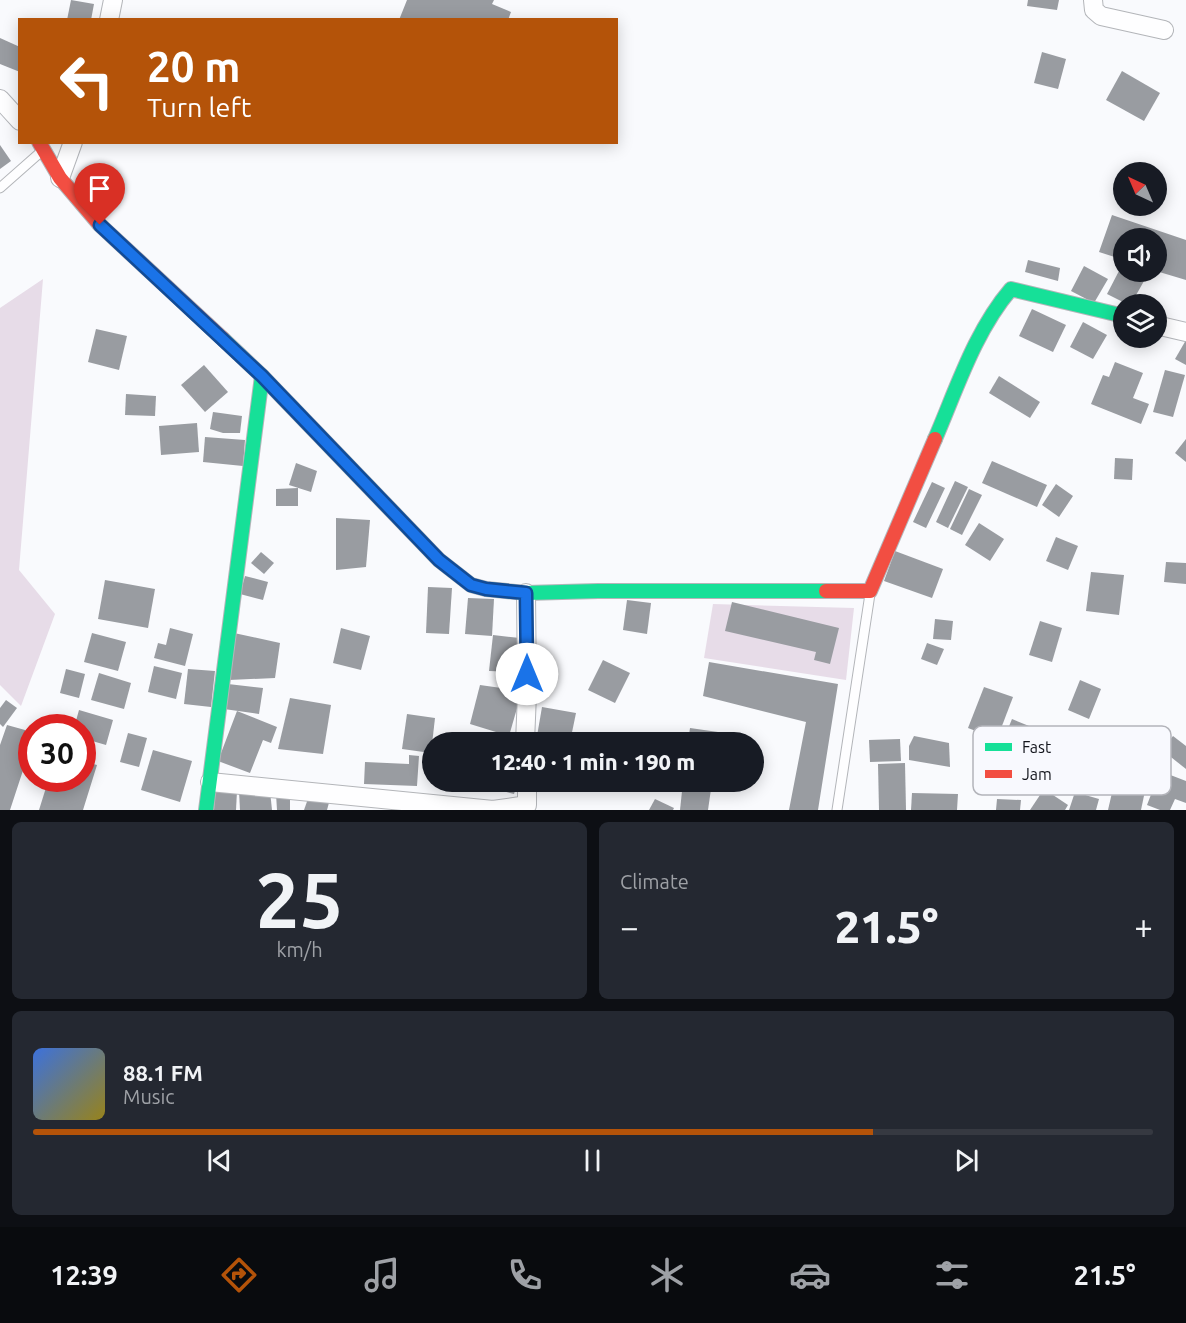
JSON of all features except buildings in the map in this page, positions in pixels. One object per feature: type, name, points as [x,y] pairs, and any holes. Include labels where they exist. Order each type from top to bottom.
[{"type":"street","points":[[109,18],[113,0]]},
{"type":"street","points":[[1093,0],[1094,10],[1101,16],[1164,30]]},
{"type":"street","points":[[0,99],[18,119]]},
{"type":"street","points":[[60,178],[72,144]]},
{"type":"street","points":[[42,146],[60,178],[100,225],[262,376],[439,560],[471,585],[486,589],[526,593],[870,591],[979,337],[998,304],[1011,289],[1113,313]]},
{"type":"street","points":[[1167,327],[1186,332]]},
{"type":"street","points":[[206,810],[262,376]]},
{"type":"street","points":[[525,732],[526,593]]},
{"type":"street","points":[[210,782],[493,810],[527,808],[527,792]]},
{"type":"lane","points":[[1,185],[42,146]]},
{"type":"lane","points":[[837,810],[870,591]]},
{"type":"shaded area","points":[[43,279],[19,570],[55,614],[21,706],[0,685],[0,308]]},
{"type":"shaded area","points":[[713,604],[854,608],[846,680],[704,658]]},
{"type":"traffic: fast","points":[[935,439],[977,341],[998,305],[1011,289],[1113,313]]},
{"type":"traffic: fast","points":[[223,339],[262,376],[439,560],[471,585],[526,593],[826,591]]},
{"type":"traffic: fast","points":[[206,810],[262,376]]},
{"type":"traffic: jam","points":[[40,144],[60,178],[100,225],[223,339]]},
{"type":"traffic: jam","points":[[826,591],[870,591],[935,439]]},
{"type":"route","points":[[100,225],[262,376],[439,560],[471,585],[526,593],[527,674]]}]
